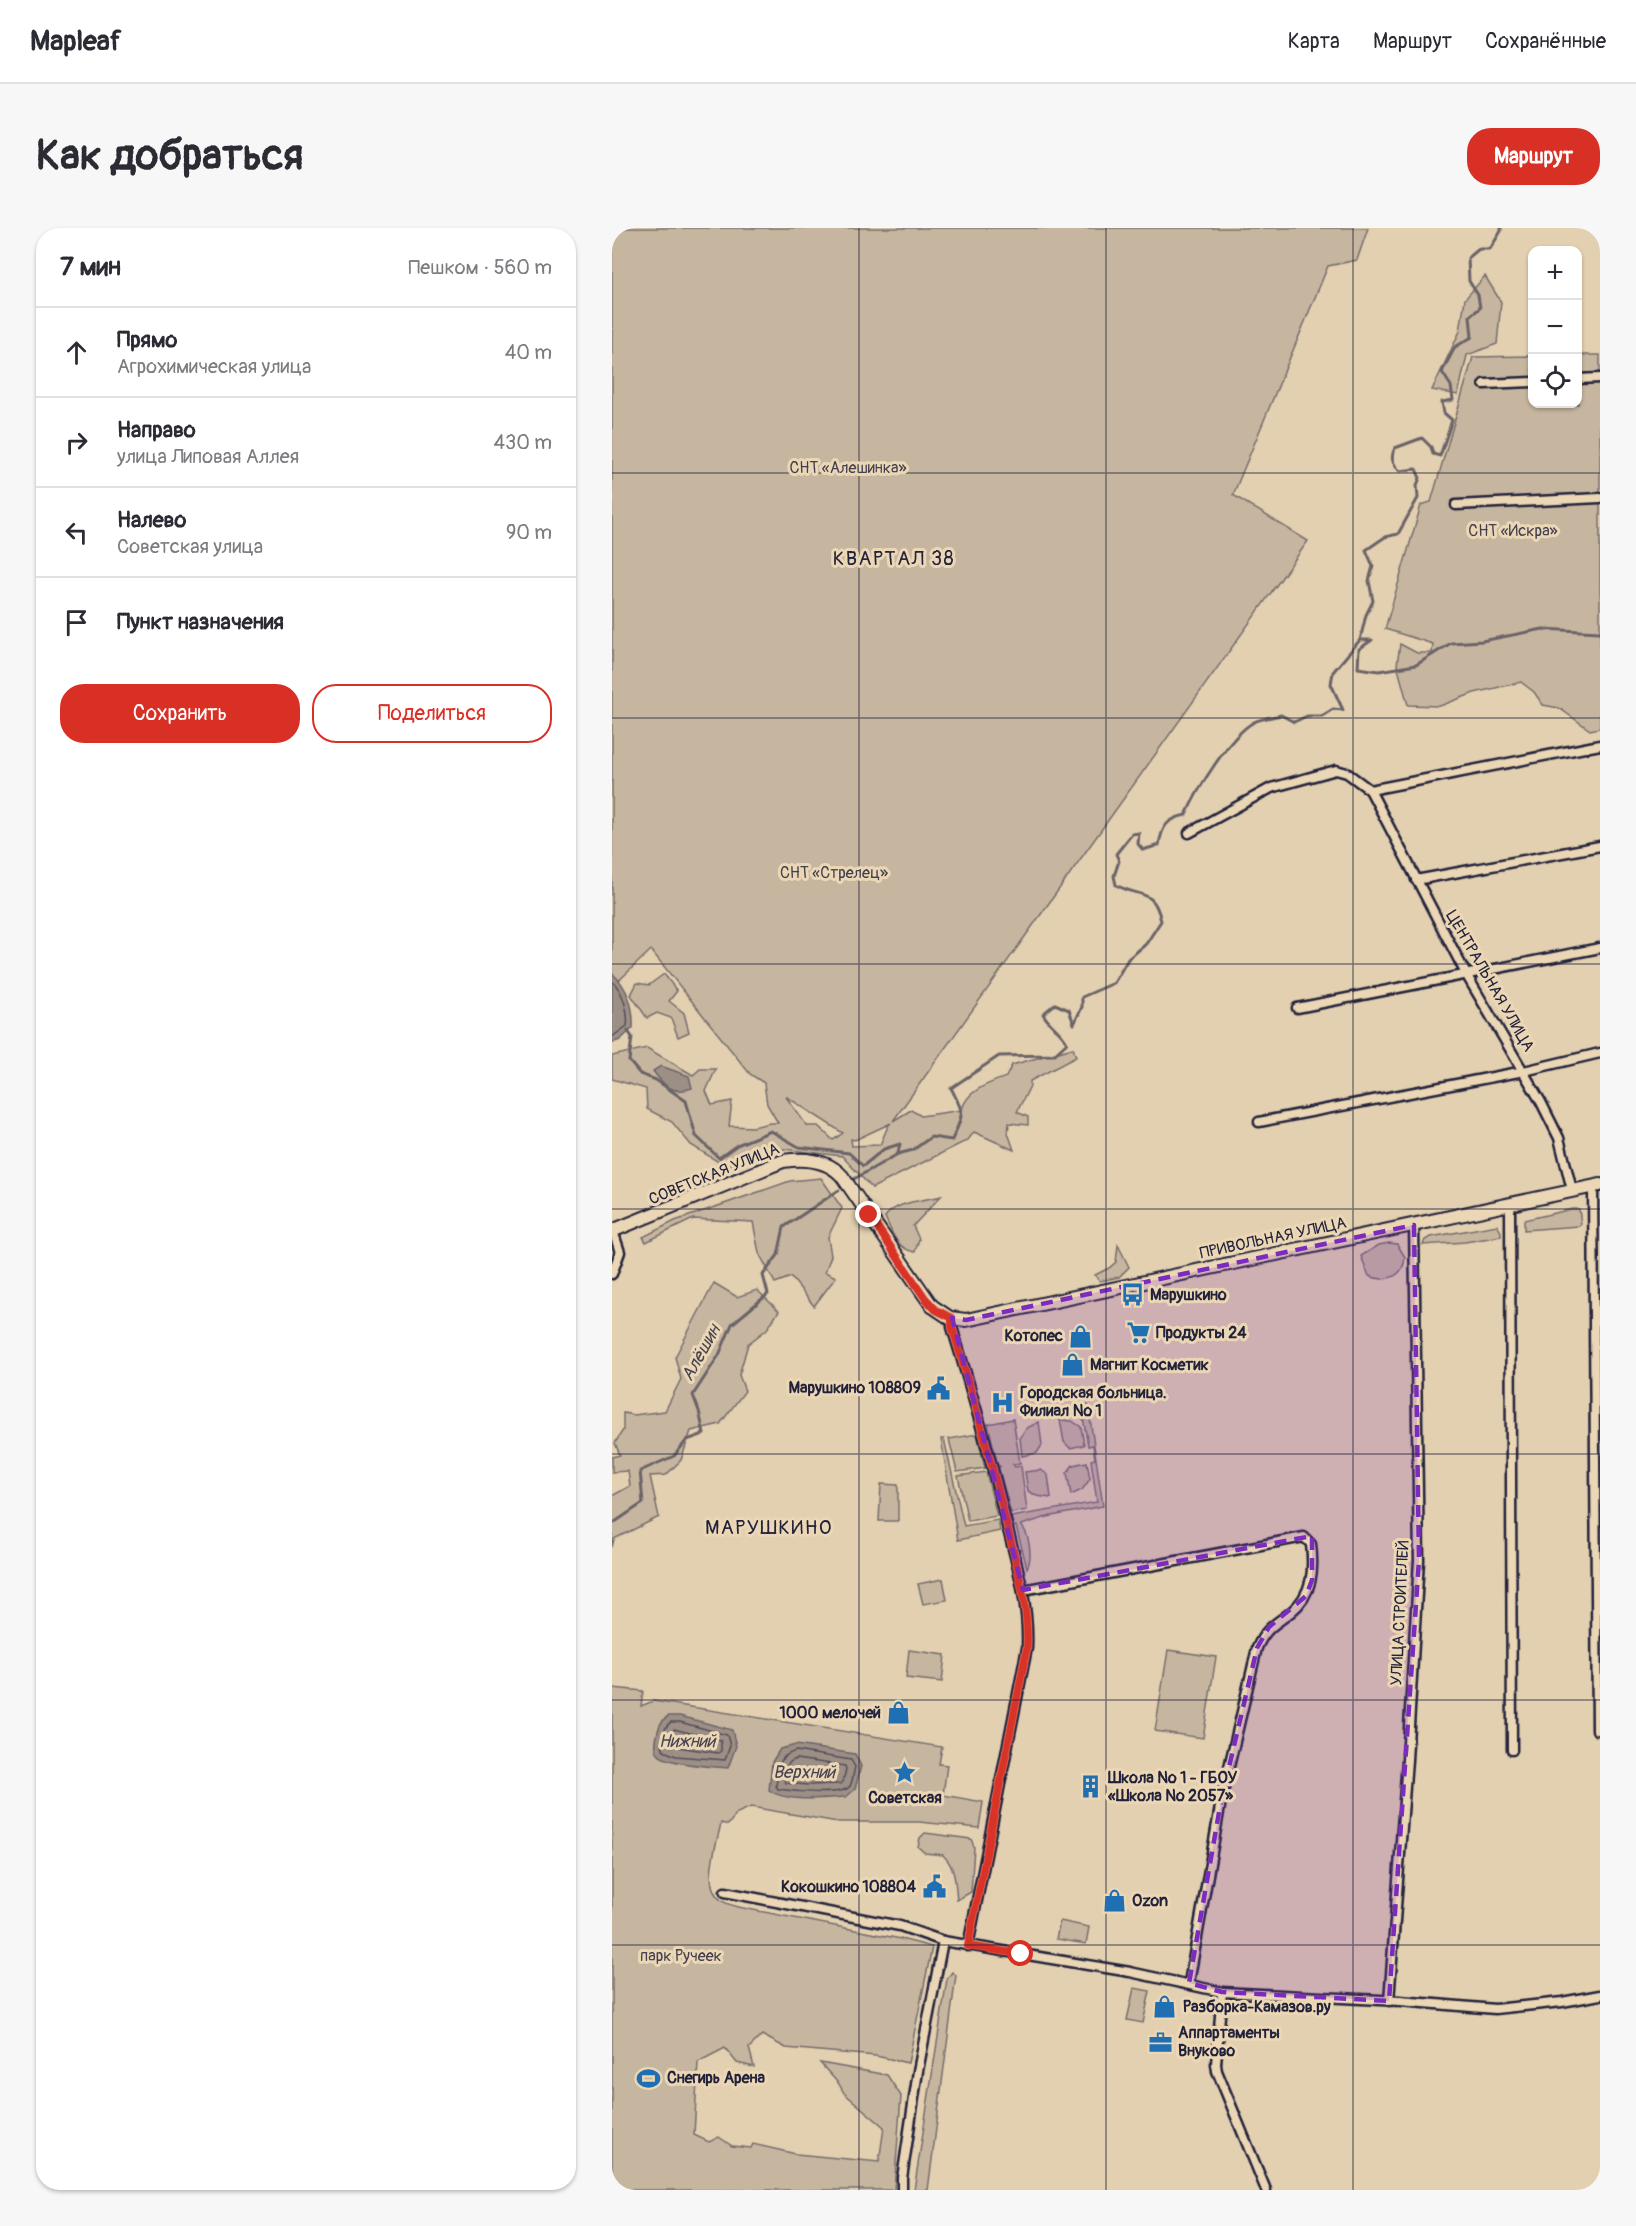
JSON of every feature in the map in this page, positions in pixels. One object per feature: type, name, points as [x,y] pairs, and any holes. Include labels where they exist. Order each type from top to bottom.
[{"type":"street","points":[[1582,380],[1600,378]]},
{"type":"street","points":[[1484,384],[1528,382]]},
{"type":"street","points":[[1456,505],[1600,498]]},
{"type":"street","points":[[1189,833],[1271,788],[1336,770],[1347,773],[1370,790],[1600,745]]},
{"type":"street","name":"ЦЕНТРАЛЬНАЯ УЛИЦА","points":[[1370,790],[1466,974],[1524,1071],[1559,1138],[1572,1190]]},
{"type":"street","points":[[1416,880],[1600,846]]},
{"type":"street","points":[[1297,1008],[1600,948]]},
{"type":"street","points":[[1259,1122],[1524,1071],[1600,1053]]},
{"type":"street","name":"СОВЕТСКАЯ УЛИЦА","points":[[612,1231],[780,1162],[803,1160],[829,1165],[842,1176],[925,1298],[936,1310],[952,1318]]},
{"type":"street","points":[[1597,1185],[1598,1730]]},
{"type":"street","name":"ПРИВОЛЬНАЯ УЛИЦА","points":[[952,1318],[966,1320],[1414,1226],[1597,1185]]},
{"type":"street","points":[[1510,1204],[1512,1750]]},
{"type":"street","name":"УЛИЦА СТРОИТЕЛЕЙ","points":[[1389,2001],[1419,1560],[1414,1226]]},
{"type":"street","points":[[612,1231],[620,1252],[612,1274]]},
{"type":"street","points":[[952,1318],[952,1327],[993,1469],[1028,1618],[1027,1648],[968,1946]]},
{"type":"street","points":[[1023,1590],[1304,1537],[1311,1544],[1312,1580],[1306,1596],[1290,1613],[1269,1627],[1257,1648],[1221,1801],[1189,1983]]},
{"type":"street","points":[[725,1892],[900,1926],[943,1941],[1130,1971],[1222,1992],[1495,2009],[1562,2002],[1600,1995]]},
{"type":"street","points":[[902,2190],[918,2071],[943,1941]]},
{"type":"street","points":[[1222,1992],[1217,2072],[1266,2190]]},
{"type":"highlighted area","points":[[1414,1225],[1419,1560],[1389,2001],[1222,1992],[1189,1983],[1221,1801],[1257,1648],[1269,1627],[1306,1596],[1312,1580],[1312,1536],[1023,1590],[952,1318],[966,1320]]},
{"type":"green space","points":[[612,228],[1368,228],[1357,260],[1328,266],[1233,495],[1308,541],[893,1121],[911,1110],[921,1116],[962,1110],[964,1103],[973,1093],[1006,1077],[1012,1065],[1073,1048],[1076,1057],[1030,1081],[1030,1086],[1017,1112],[1028,1117],[1028,1125],[1009,1123],[1008,1133],[1014,1150],[974,1132],[968,1140],[872,1188],[842,1156],[783,1149],[725,1166],[691,1145],[672,1122],[647,1109],[646,1089],[612,1079],[612,1056],[647,1048],[693,1075],[700,1069],[716,1069],[706,1091],[712,1105],[732,1101],[729,1126],[753,1127],[778,1123],[767,1104],[764,1083],[750,1074],[651,950],[612,987]],"holes":[[[787,1097],[843,1133],[833,1140],[818,1126],[807,1126]],[[891,1123],[880,1145],[852,1146],[851,1139],[855,1140]]]},
{"type":"green space","points":[[1485,276],[1501,302],[1497,344],[1467,355],[1458,395],[1432,390],[1460,331],[1465,299]]},
{"type":"green space","name":"СНТ «Искра»","points":[[1582,355],[1600,355],[1600,728],[1590,730],[1559,708],[1543,705],[1534,692],[1521,682],[1474,693],[1440,706],[1408,705],[1397,665],[1400,644],[1417,653],[1432,653],[1433,644],[1385,629],[1421,505],[1431,502],[1473,357],[1528,356],[1528,408],[1582,408]]},
{"type":"green space","points":[[664,974],[677,991],[669,1001],[684,1013],[689,1032],[678,1037],[671,1018],[657,1013],[647,1018],[631,995],[637,983],[649,985]]},
{"type":"green space","points":[[821,1178],[842,1208],[828,1237],[831,1256],[825,1272],[836,1277],[814,1306],[791,1277],[775,1283],[759,1253],[753,1222],[693,1219],[646,1242],[643,1237],[675,1221],[790,1181]]},
{"type":"green space","points":[[941,1196],[913,1226],[919,1239],[915,1252],[904,1248],[899,1244],[885,1217],[896,1208],[910,1202]]},
{"type":"green space","points":[[1579,1209],[1581,1224],[1579,1226],[1524,1230],[1524,1220]]},
{"type":"green space","points":[[1497,1225],[1501,1236],[1465,1242],[1423,1245],[1425,1240],[1431,1237]]},
{"type":"green space","points":[[1397,1244],[1405,1257],[1398,1274],[1382,1279],[1369,1276],[1361,1256],[1379,1245]]},
{"type":"green space","points":[[1118,1245],[1129,1267],[1119,1277],[1100,1281],[1095,1275],[1116,1262]]},
{"type":"green space","points":[[714,1283],[737,1297],[757,1290],[779,1311],[767,1329],[748,1344],[739,1375],[745,1391],[720,1424],[691,1431],[681,1460],[666,1475],[650,1476],[659,1517],[614,1539],[612,1547],[612,1496],[630,1486],[628,1471],[612,1472],[612,1457],[620,1455],[615,1443],[623,1430],[623,1413],[634,1415],[665,1411],[681,1379],[675,1357]]},
{"type":"green space","points":[[1088,1405],[1103,1506],[1047,1517],[1021,1525],[1029,1545],[1030,1558],[1027,1568],[1016,1526],[1014,1527],[1011,1517],[1097,1502],[1091,1460],[1095,1459],[1093,1445],[1088,1446],[1081,1406]]},
{"type":"green space","points":[[1013,1419],[1020,1463],[1013,1464],[1015,1467],[1021,1466],[1027,1510],[1011,1513],[988,1424]]},
{"type":"green space","points":[[1060,1420],[1072,1421],[1081,1427],[1084,1445],[1070,1448],[1064,1442]]},
{"type":"green space","points":[[1039,1422],[1042,1445],[1037,1453],[1022,1456],[1020,1438],[1027,1428]]},
{"type":"green space","points":[[977,1434],[985,1468],[957,1472],[949,1439]]},
{"type":"green space","points":[[941,1439],[944,1439],[964,1526],[998,1520],[1000,1531],[958,1540]]},
{"type":"green space","points":[[1087,1462],[1090,1479],[1082,1490],[1071,1495],[1067,1473],[1073,1465]]},
{"type":"green space","points":[[1041,1470],[1048,1475],[1051,1498],[1037,1496],[1028,1491],[1025,1472]]},
{"type":"green space","points":[[986,1472],[997,1516],[968,1521],[958,1476]]},
{"type":"green space","points":[[881,1484],[898,1485],[898,1521],[879,1521]]},
{"type":"green space","points":[[943,1579],[947,1600],[923,1604],[918,1584]]},
{"type":"green space","points":[[909,1650],[945,1655],[942,1682],[906,1678]]},
{"type":"green space","points":[[1168,1650],[1216,1657],[1203,1738],[1155,1731]]},
{"type":"green space","name":"парк Ручеек","points":[[612,1688],[643,1691],[641,1706],[653,1701],[942,1747],[939,1764],[947,1765],[943,1795],[983,1802],[979,1828],[919,1822],[838,1822],[751,1807],[737,1813],[728,1825],[721,1823],[714,1853],[712,1885],[715,1894],[726,1903],[932,1947],[908,2063],[876,2056],[786,2048],[762,2035],[749,2048],[754,2067],[737,2063],[725,2048],[698,2062],[694,2135],[709,2142],[719,2137],[732,2146],[751,2148],[753,2144],[796,2154],[879,2162],[884,2127],[844,2093],[820,2063],[887,2075],[901,2096],[894,2190],[612,2190]]},
{"type":"green space","points":[[925,1833],[971,1839],[974,1847],[971,1892],[957,1900],[954,1876],[947,1860],[943,1855],[925,1853],[918,1847],[920,1838]]},
{"type":"green space","points":[[1060,1921],[1089,1927],[1086,1944],[1056,1939]]},
{"type":"green space","points":[[952,1972],[956,1975],[928,2190],[914,2190],[947,1979]]},
{"type":"green space","points":[[1134,1988],[1150,1991],[1143,2023],[1127,2020]]},
{"type":"water","points":[[612,973],[626,991],[631,1006],[633,1028],[620,1040],[612,1043]]},
{"type":"water","points":[[661,1066],[689,1076],[692,1088],[674,1090],[665,1085],[653,1071]]},
{"type":"water","name":"Нижний","points":[[669,1716],[680,1716],[732,1730],[736,1746],[728,1768],[680,1763],[658,1754],[656,1745],[659,1729],[662,1721]]},
{"type":"water","name":"Верхний","points":[[796,1745],[855,1754],[861,1766],[855,1789],[846,1797],[816,1799],[785,1797],[769,1790],[772,1762],[780,1749]]},
{"type":"waterway","points":[[854,1179],[898,1154],[913,1150],[931,1137],[952,1140],[961,1118],[961,1109],[951,1088],[999,1056],[1054,1055],[1067,1043],[1043,1014],[1055,1004],[1069,1010],[1074,1024],[1082,1007],[1082,997],[1114,983],[1128,959],[1146,944],[1161,921],[1158,910],[1150,898],[1116,885],[1114,876],[1119,861],[1116,854],[1132,834],[1139,833],[1138,844],[1143,850],[1159,845],[1166,824],[1186,815],[1206,778],[1225,751],[1254,722],[1281,715],[1294,722],[1307,716],[1322,716],[1333,709],[1343,710],[1331,684],[1333,672],[1360,640],[1366,615],[1373,601],[1369,581],[1373,566],[1366,550],[1385,537],[1398,534],[1418,498],[1417,485],[1420,478],[1416,469],[1400,471],[1393,460],[1393,452],[1395,448],[1422,438],[1431,447],[1433,454],[1440,456],[1452,420],[1444,413],[1442,402],[1453,400],[1451,386],[1442,372],[1455,347],[1472,337],[1470,316],[1480,308],[1478,295],[1469,281],[1468,258],[1479,249],[1490,249],[1501,228]]},
{"type":"waterway","points":[[1360,640],[1372,640],[1359,649],[1358,668],[1379,671],[1416,665],[1451,643],[1482,641],[1543,629],[1600,632]]},
{"type":"waterway","points":[[628,1031],[632,1037],[629,1061],[640,1074],[656,1080],[686,1101],[696,1136],[719,1158],[737,1145],[771,1131],[799,1147],[849,1153],[863,1166],[884,1149],[900,1144],[898,1153]]},
{"type":"waterway","name":"Алёшин","points":[[612,1524],[643,1503],[640,1471],[674,1456],[687,1440],[704,1434],[693,1395],[719,1355],[732,1324],[768,1294],[763,1275],[778,1255],[784,1227],[839,1190]]},
{"type":"place","name":"Марушкино","points":[[1132,1295]]},
{"type":"place","name":"Продукты 24","points":[[1138,1333]]},
{"type":"place","name":"Котопес","points":[[1081,1336]]},
{"type":"place","name":"Магнит Косметик","points":[[1072,1365]]},
{"type":"place","name":"Марушкино 108809","points":[[939,1388]]},
{"type":"place","name":"Городская больница. Филиал № 1","points":[[1002,1402]]},
{"type":"place","name":"1000 мелочей","points":[[899,1713]]},
{"type":"place","name":"Советская","points":[[905,1773]]},
{"type":"place","name":"Школа № 1 - ГБОУ «Школа № 2057»","points":[[1090,1787]]},
{"type":"place","name":"Кокошкино 108804","points":[[934,1887]]},
{"type":"place","name":"Ozon","points":[[1114,1901]]},
{"type":"place","name":"Разборка-Камазов.ру","points":[[1165,2007]]},
{"type":"place","name":"Аппартаменты Внуково","points":[[1160,2042]]},
{"type":"place","name":"Снегирь Арена","points":[[649,2078]]},
{"type":"district","name":"КВАРТАЛ 38","points":[[894,558]]},
{"type":"district","name":"МАРУШКИНО","points":[[769,1527]]},
{"type":"route","points":[[869,1215],[925,1298],[936,1310],[952,1318],[952,1327],[993,1469],[1023,1590],[1028,1618],[1027,1648],[968,1946],[1021,1954]]},
{"type":"park label","name":"СНТ «Алешинка»","points":[[848,468]]},
{"type":"park label","name":"СНТ «Стрелец»","points":[[834,873]]}]
